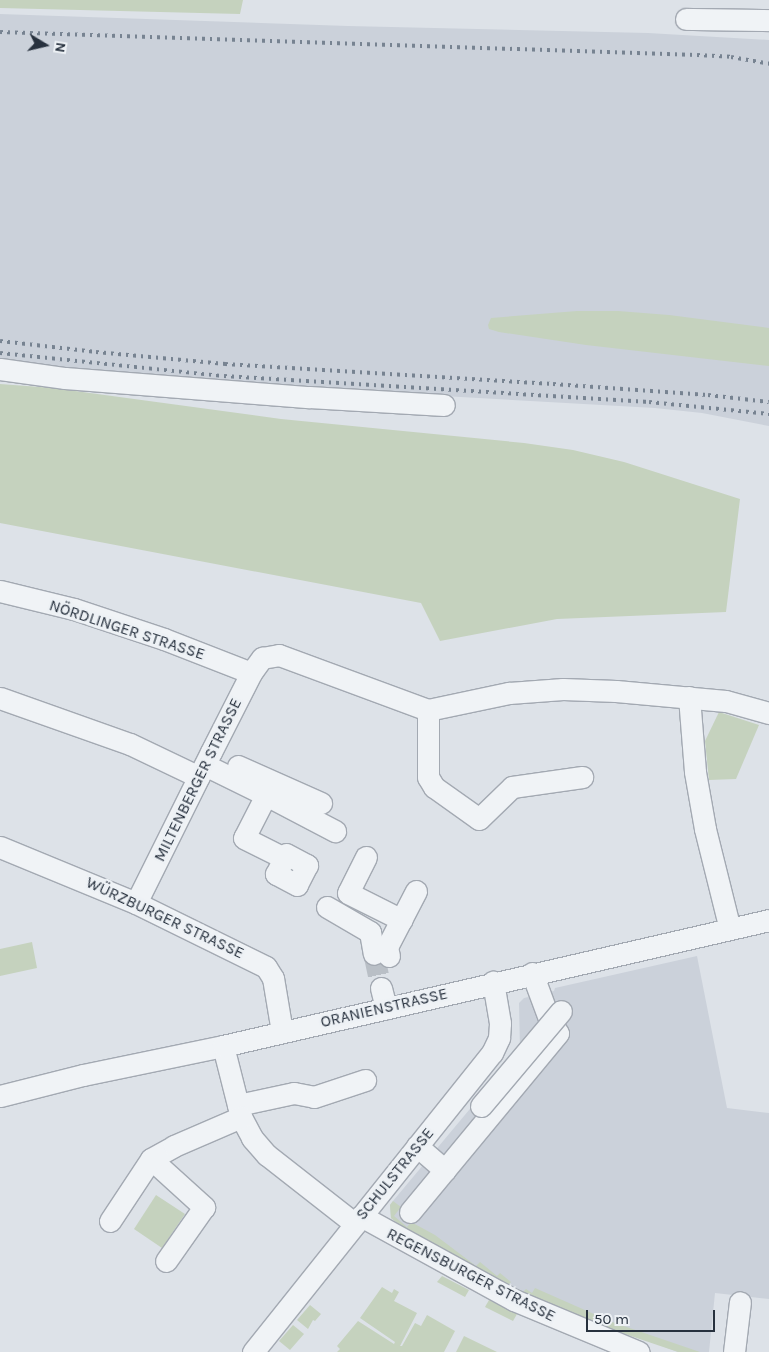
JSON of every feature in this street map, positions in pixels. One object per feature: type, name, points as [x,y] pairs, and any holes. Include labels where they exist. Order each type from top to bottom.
[{"type":"street","points":[[686,19],[769,20]]},
{"type":"street","points":[[0,369],[85,379],[444,405]]},
{"type":"street","name":"NÖRDLINGER STRASSE","points":[[0,591],[74,610],[257,666]]},
{"type":"street","points":[[257,666],[279,655],[428,710],[509,693],[563,689],[616,690],[726,701],[769,713]]},
{"type":"street","name":"MILTENBERGER STRASSE","points":[[136,903],[257,666]]},
{"type":"street","points":[[689,697],[695,772],[705,829],[730,929]]},
{"type":"street","points":[[0,698],[130,744],[205,765],[321,803]]},
{"type":"street","points":[[428,710],[428,777],[434,787],[479,819],[512,787],[582,777]]},
{"type":"street","points":[[205,765],[335,831]]},
{"type":"street","points":[[266,795],[244,838],[284,858]]},
{"type":"street","name":"WÜRZBURGER STRASSE","points":[[0,847],[136,903],[266,967],[272,978],[282,1032]]},
{"type":"street","points":[[366,858],[348,893],[402,920]]},
{"type":"street","points":[[327,907],[370,932],[381,955],[402,920],[416,891]]},
{"type":"street","name":"ORANIENSTRASSE","points":[[0,1096],[84,1075],[282,1032],[390,997],[493,982],[769,920]]},
{"type":"street","points":[[410,1212],[558,1033],[554,1018],[532,973]]},
{"type":"street","name":"SCHULSTRASSE","points":[[253,1352],[417,1146],[464,1077],[492,1053],[499,1038],[500,1015],[493,982]]},
{"type":"street","points":[[479,1128],[476,1118],[481,1106],[554,1018]]},
{"type":"street","name":"REGENSBURGER STRASSE","points":[[223,1046],[239,1111],[252,1138],[267,1155],[358,1220],[514,1300],[639,1352]]},
{"type":"street","points":[[110,1221],[151,1159],[174,1146],[239,1111],[294,1093],[314,1097],[365,1080]]},
{"type":"street","points":[[417,1146],[445,1170]]},
{"type":"street","points":[[151,1159],[204,1206],[166,1261]]},
{"type":"street","points":[[734,1352],[740,1302]]},
{"type":"shaded area","points":[[0,14],[348,26],[648,33],[769,40],[769,426],[702,413],[655,408],[140,379],[0,360]]},
{"type":"shaded area","points":[[697,956],[727,1108],[769,1113],[769,1299],[715,1293],[709,1352],[678,1352],[530,1296],[391,1218],[390,1205],[393,1201],[520,1049],[519,1003],[524,998],[554,991],[555,988]]},
{"type":"green space","points":[[0,0],[243,0],[240,14],[0,8]]},
{"type":"green space","points":[[577,311],[618,311],[669,315],[769,328],[769,366],[586,345],[499,332],[489,329],[488,325],[491,318]]},
{"type":"green space","points":[[0,384],[53,388],[281,419],[524,443],[573,450],[624,462],[740,499],[726,612],[557,619],[440,641],[421,603],[0,523]]},
{"type":"green space","points":[[719,712],[759,725],[736,779],[709,780],[705,741]]},
{"type":"green space","points":[[32,942],[37,968],[0,976],[0,949]]},
{"type":"green space","points":[[156,1195],[185,1214],[162,1248],[134,1229]]},
{"type":"green space","points":[[393,1201],[401,1207],[394,1216],[407,1227],[411,1222],[435,1235],[476,1266],[480,1262],[497,1276],[500,1273],[511,1282],[508,1285],[399,1225],[391,1218],[390,1205]]},
{"type":"green space","points":[[442,1276],[469,1290],[465,1297],[437,1282]]},
{"type":"green space","points":[[382,1287],[392,1293],[394,1289],[399,1292],[394,1301],[417,1313],[400,1346],[402,1346],[415,1323],[421,1326],[427,1315],[455,1331],[444,1352],[337,1352],[340,1349],[337,1346],[358,1321],[394,1344],[395,1342],[360,1318]]},
{"type":"green space","points":[[535,1288],[612,1322],[700,1352],[678,1352],[616,1331],[523,1292],[526,1289],[532,1293]]},
{"type":"green space","points":[[489,1300],[517,1314],[513,1321],[485,1307]]},
{"type":"green space","points":[[310,1305],[321,1314],[315,1321],[313,1320],[308,1329],[297,1320]]},
{"type":"green space","points":[[293,1325],[304,1334],[290,1350],[279,1341]]},
{"type":"green space","points":[[464,1336],[497,1352],[456,1352]]},
{"type":"tunnel","points":[[374,954],[381,988]]},
{"type":"railway","points":[[0,32],[697,55],[731,57],[769,64]]},
{"type":"railway","points":[[0,341],[225,364],[553,384],[708,395],[769,402]]},
{"type":"railway","points":[[0,353],[224,376],[649,402],[769,414]]}]
